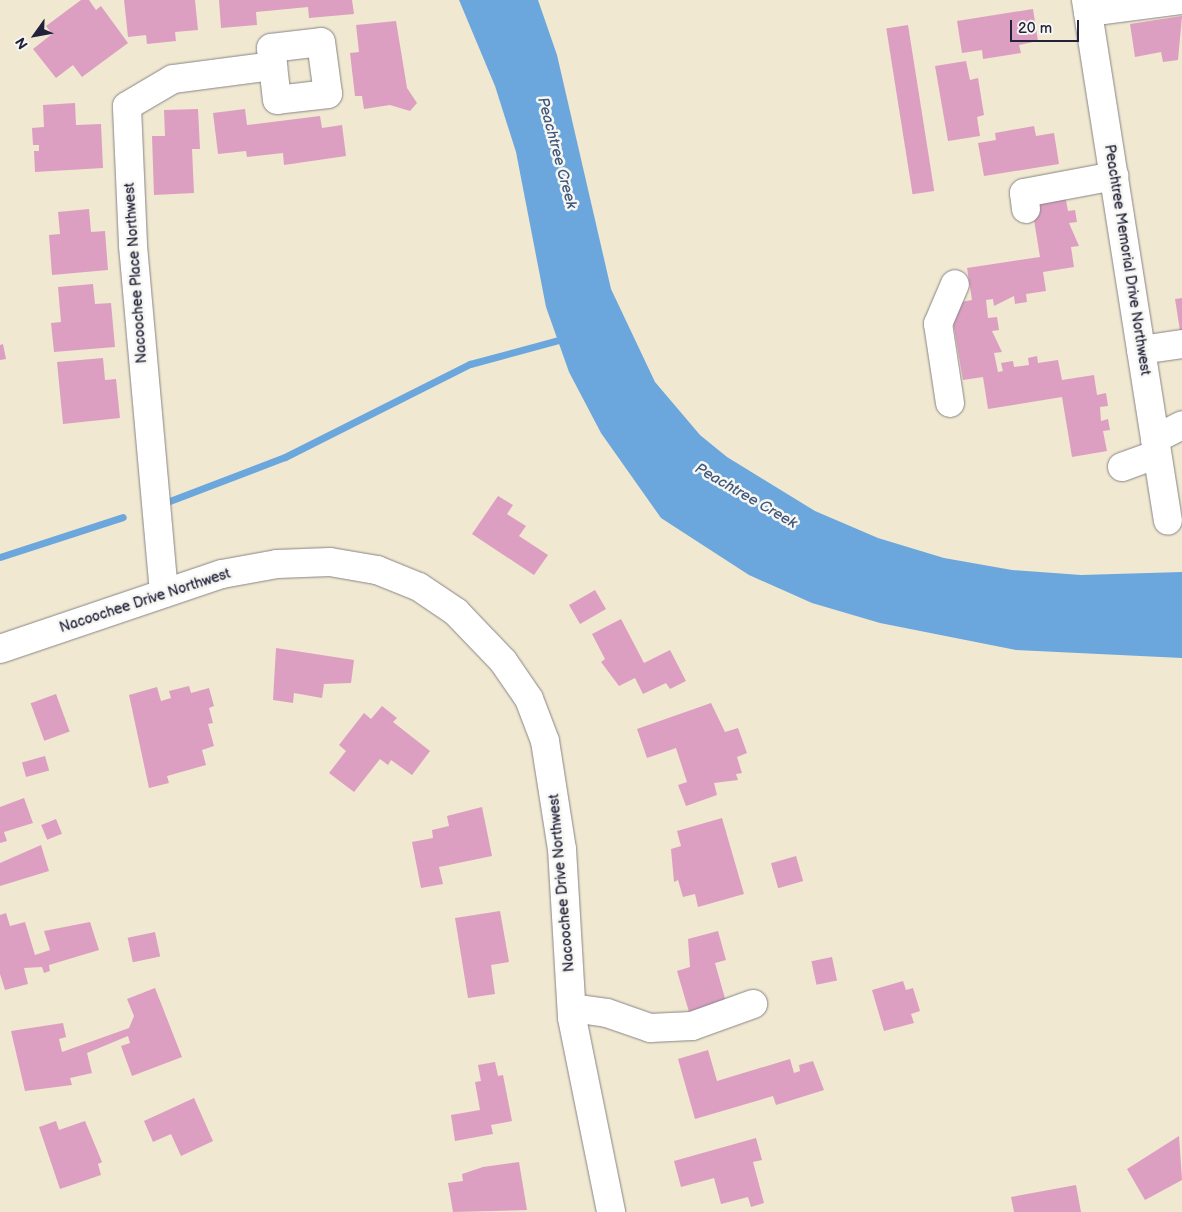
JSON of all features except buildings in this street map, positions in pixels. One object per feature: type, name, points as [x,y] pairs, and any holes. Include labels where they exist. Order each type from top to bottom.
[{"type":"street","points":[[1087,6],[1182,0]]},
{"type":"street","name":"Peachtree Memorial Drive Northwest","points":[[1087,6],[1168,521]]},
{"type":"street","name":"Nacoochee Place Northwest","points":[[164,593],[133,245],[127,106],[173,79],[273,66]]},
{"type":"street","points":[[1026,209],[1024,193],[1114,176]]},
{"type":"street","points":[[950,403],[938,324],[955,284]]},
{"type":"street","points":[[1141,350],[1182,344]]},
{"type":"street","points":[[1122,467],[1156,446],[1182,425]]},
{"type":"street","points":[[1156,446],[1182,443]]},
{"type":"street","name":"Nacoochee Drive Northwest","points":[[0,649],[222,574],[330,562],[377,570],[419,587],[456,612],[503,661],[529,699],[545,741],[562,849],[572,1008],[611,1212]]},
{"type":"street","points":[[572,1008],[607,1013],[650,1028],[692,1026],[753,1004]]},
{"type":"water","name":"Peachtree Creek","points":[[459,0],[538,0],[557,55],[611,289],[655,382],[700,435],[727,457],[815,511],[878,538],[944,558],[1012,570],[1081,575],[1182,572],[1182,658],[1016,650],[880,623],[812,603],[749,575],[661,518],[601,433],[569,372],[546,307],[516,152],[495,86]]},
{"type":"waterway","points":[[167,502],[285,457],[470,364],[566,338]]},
{"type":"waterway","points":[[0,557],[123,517]]}]
